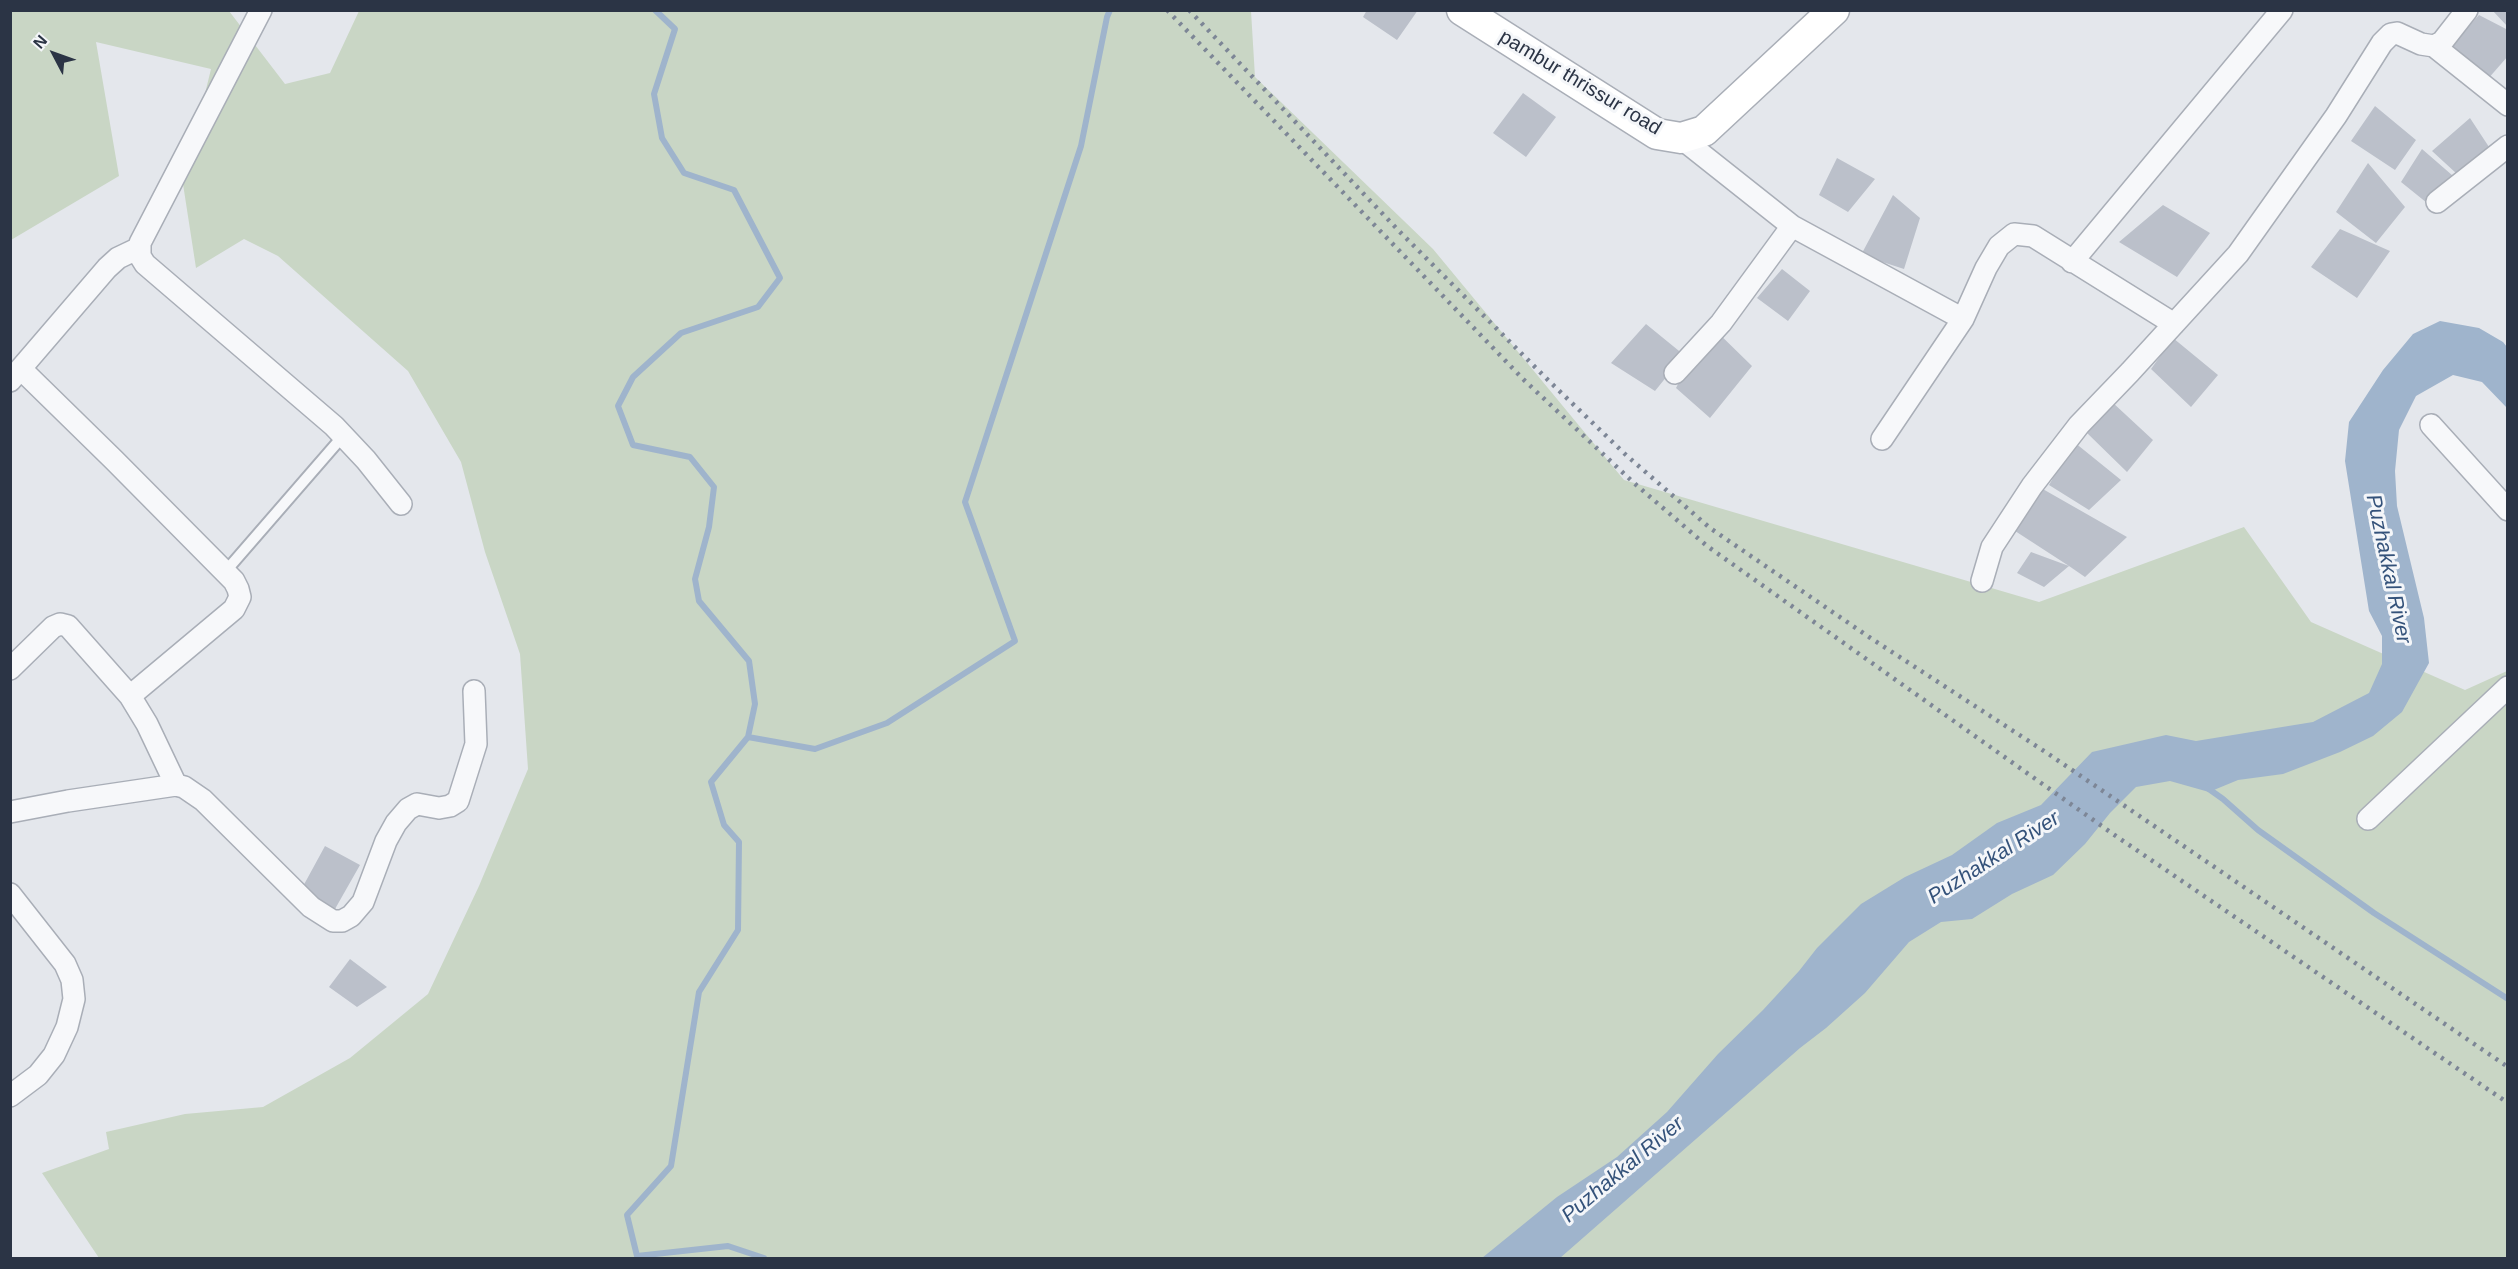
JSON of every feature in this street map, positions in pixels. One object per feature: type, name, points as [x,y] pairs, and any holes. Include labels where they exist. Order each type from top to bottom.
[{"type":"main road","name":"pambur thrissur road","points":[[1462,10],[1657,134],[1681,138],[1704,131],[1834,10]]},
{"type":"street","points":[[261,10],[139,248],[140,256],[145,264],[344,436],[401,504]]},
{"type":"street","points":[[2072,262],[2282,10]]},
{"type":"street","points":[[2434,46],[2442,42],[2467,10]]},
{"type":"street","points":[[1982,581],[1992,547],[2032,486],[2079,425],[2238,254],[2336,116],[2382,43],[2391,34],[2404,34],[2421,44],[2434,46],[2508,105]]},
{"type":"street","points":[[1681,138],[1792,226],[1963,319]]},
{"type":"street","points":[[2437,202],[2508,146]]},
{"type":"street","points":[[1675,373],[1721,323],[1792,226]]},
{"type":"street","points":[[1882,439],[1963,319],[1999,246],[2014,234],[2033,236],[2174,324]]},
{"type":"street","points":[[130,696],[238,604],[240,597],[238,589],[225,572],[16,375],[107,268],[118,258],[139,248]]},
{"type":"street","points":[[2431,424],[2508,510]]},
{"type":"street","points":[[10,669],[53,627],[60,624],[68,626],[130,696],[147,724],[176,785]]},
{"type":"street","points":[[2368,819],[2508,687]]},
{"type":"street","points":[[10,812],[176,785],[191,790],[203,800],[311,907],[333,921],[342,921],[351,916],[363,902],[386,841],[396,823],[408,809],[417,804],[440,808],[458,801],[476,744],[474,691]]},
{"type":"street","points":[[10,894],[65,964],[72,980],[74,999],[67,1027],[54,1054],[38,1075],[10,1096]]},
{"type":"lane","points":[[225,572],[344,436]]},
{"type":"green space","points":[[11,11],[229,11],[285,84],[330,73],[359,11],[1251,11],[1255,77],[1433,249],[1624,480],[2039,602],[2244,527],[2311,622],[2465,690],[2507,671],[2507,1258],[99,1258],[42,1173],[109,1149],[106,1132],[185,1114],[263,1107],[350,1058],[428,994],[479,886],[528,769],[520,654],[485,552],[461,462],[408,371],[278,256],[244,239],[196,268],[183,184],[211,69],[96,42],[119,176],[11,240]]},
{"type":"water","name":"Puzhakkal River","points":[[2440,321],[2479,328],[2503,342],[2507,347],[2507,408],[2482,382],[2453,375],[2416,396],[2399,430],[2395,471],[2397,506],[2424,618],[2429,663],[2402,712],[2373,736],[2340,752],[2283,774],[2238,780],[2209,792],[2170,781],[2136,787],[2110,813],[2085,844],[2053,875],[2012,894],[1972,919],[1941,922],[1909,942],[1865,993],[1560,1258],[1482,1258],[1557,1197],[1617,1157],[1667,1112],[1718,1054],[1763,1010],[1817,948],[1861,904],[1905,877],[1952,855],[1997,823],[2041,805],[2092,752],[2166,735],[2196,741],[2313,722],[2369,693],[2382,664],[2382,636],[2369,611],[2345,461],[2349,422],[2383,370],[2413,334]]},
{"type":"building","points":[[1367,10],[1418,10],[1397,40],[1363,17]]},
{"type":"building","points":[[2492,10],[2508,10],[2508,27]]},
{"type":"building","points":[[2479,15],[2508,30],[2508,56],[2487,80],[2448,49]]},
{"type":"building","points":[[1523,93],[1556,117],[1526,157],[1493,133]]},
{"type":"building","points":[[2375,106],[2416,140],[2395,170],[2351,141]]},
{"type":"building","points":[[2470,118],[2489,147],[2457,174],[2432,151]]},
{"type":"building","points":[[2422,149],[2460,182],[2432,207],[2401,182]]},
{"type":"building","points":[[1837,158],[1875,179],[1848,212],[1819,195]]},
{"type":"building","points":[[2368,163],[2405,207],[2376,243],[2336,212]]},
{"type":"building","points":[[1893,195],[1920,218],[1904,269],[1861,255]]},
{"type":"building","points":[[2163,205],[2210,233],[2177,277],[2119,242]]},
{"type":"building","points":[[2340,229],[2390,251],[2357,298],[2311,267]]},
{"type":"building","points":[[1782,269],[1810,291],[1788,321],[1757,298]]},
{"type":"building","points":[[1646,324],[1684,355],[1655,391],[1611,363]]},
{"type":"building","points":[[1709,324],[1752,366],[1710,418],[1676,388]]},
{"type":"building","points":[[2173,338],[2218,375],[2191,407],[2151,369]]},
{"type":"building","points":[[2112,402],[2153,440],[2127,472],[2086,432]]},
{"type":"building","points":[[2074,442],[2121,480],[2089,510],[2049,485]]},
{"type":"building","points":[[2041,488],[2127,537],[2085,577],[2012,529]]},
{"type":"building","points":[[2031,552],[2069,566],[2044,587],[2017,573]]},
{"type":"building","points":[[325,846],[360,865],[335,909],[301,890]]},
{"type":"building","points":[[350,959],[387,987],[357,1007],[329,987]]},
{"type":"waterway","points":[[655,10],[675,29],[654,94],[662,138],[684,173],[734,190],[780,278],[758,307],[681,333],[633,377],[618,406],[633,445],[690,457],[714,487],[709,527],[695,579],[699,601],[749,661],[755,704],[748,737],[711,782],[724,825],[739,842],[738,930],[699,992],[671,1166],[627,1215],[637,1256],[728,1246],[764,1258]]},
{"type":"waterway","points":[[748,737],[815,749],[887,723],[1015,641],[965,502],[1081,146],[1110,10]]},
{"type":"waterway","points":[[2206,787],[2258,830],[2374,913],[2508,999]]},
{"type":"railway","points":[[1167,10],[1524,380],[1634,483],[1707,546],[2113,834],[2508,1103]]},
{"type":"railway","points":[[1189,10],[1399,231],[1549,381],[1626,455],[1710,528],[1869,637],[2047,753],[2508,1067]]}]
